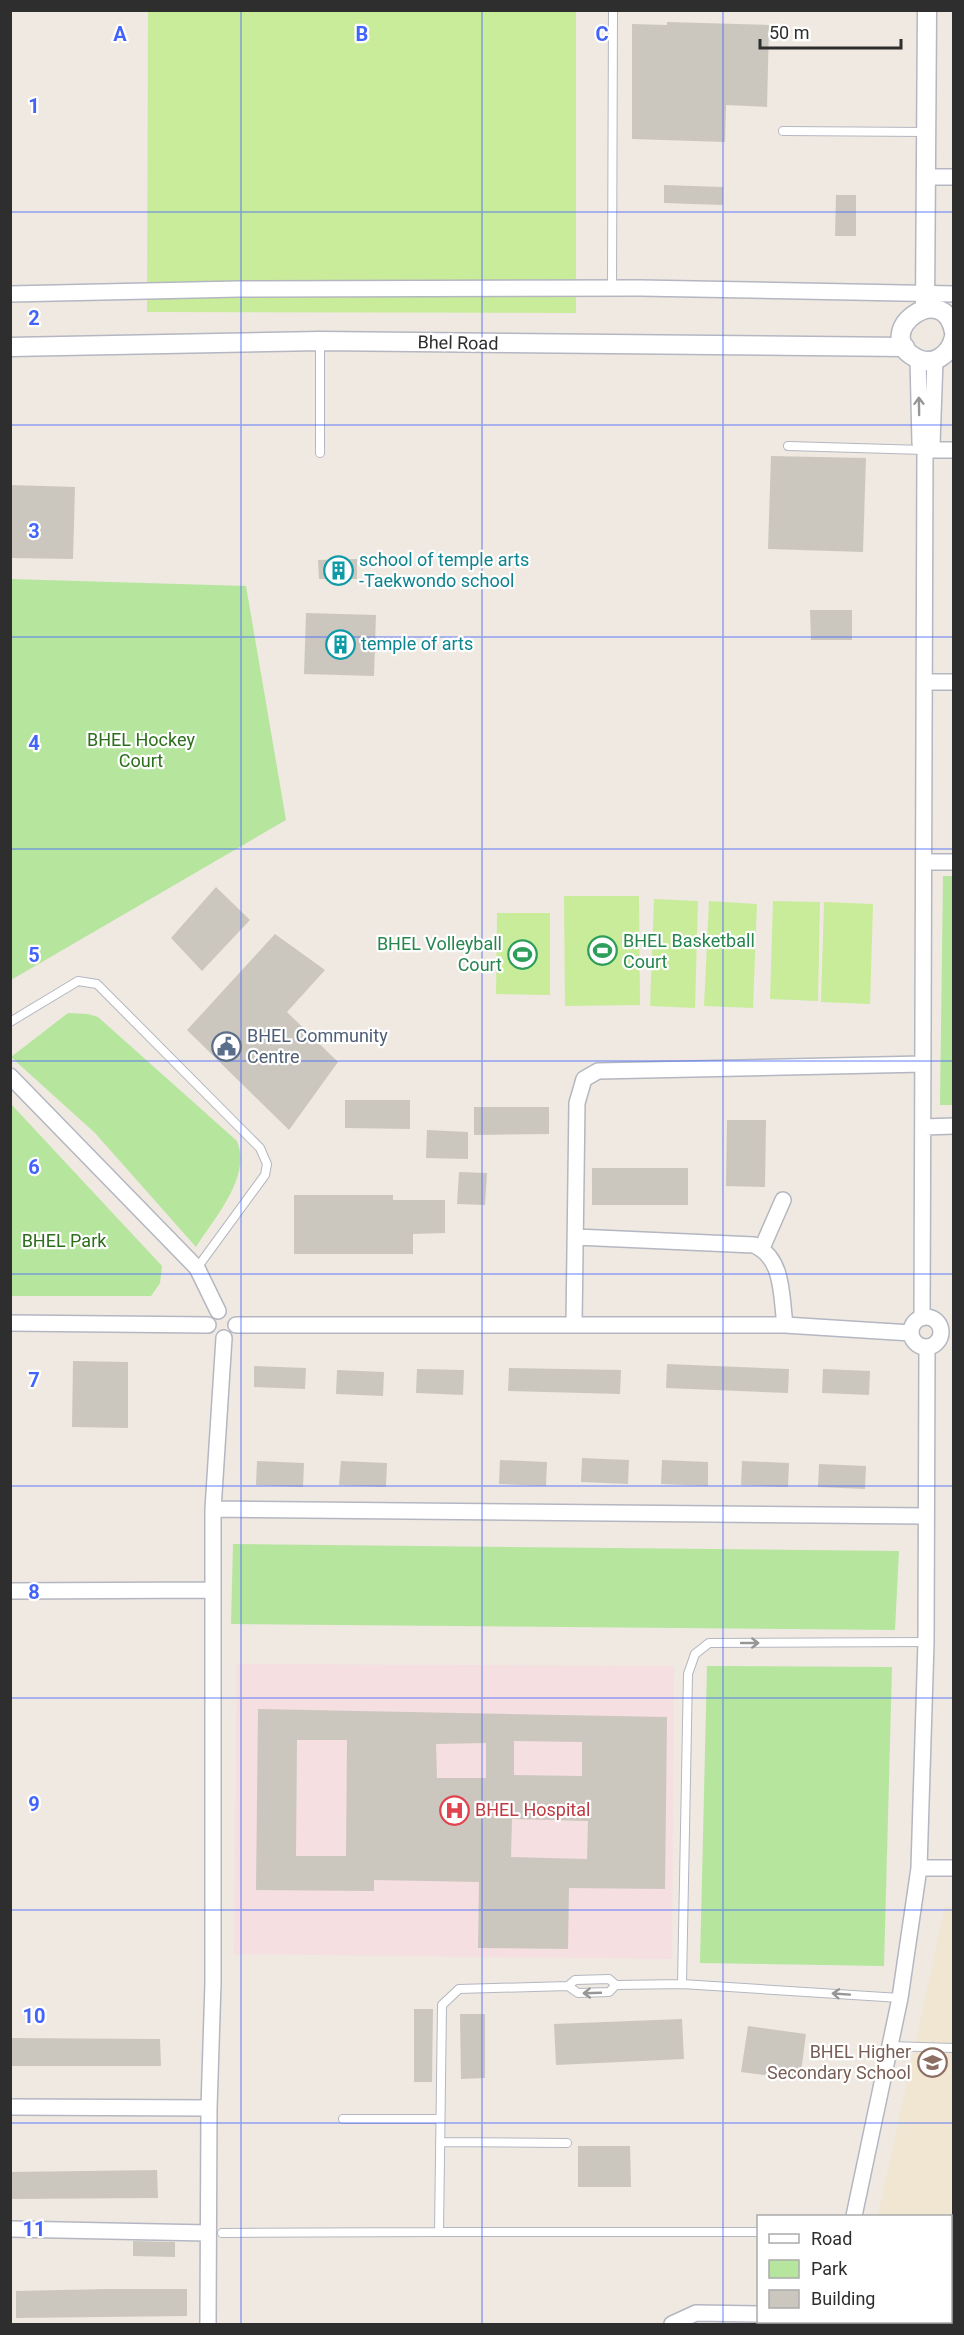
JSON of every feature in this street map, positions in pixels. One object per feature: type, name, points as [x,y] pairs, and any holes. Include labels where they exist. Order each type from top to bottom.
[{"type":"street","points":[[922,1318],[925,450],[932,444],[919,355],[902,331],[904,323],[925,301],[927,10]]},
{"type":"street","points":[[927,177],[954,177]]},
{"type":"street","points":[[10,294],[239,289],[612,288],[925,301],[954,294]]},
{"type":"street","points":[[919,355],[942,357],[953,339],[948,319],[925,301]]},
{"type":"street","name":"Bhel Road","points":[[10,347],[320,341],[919,355]]},
{"type":"street","points":[[925,450],[954,450]]},
{"type":"street","points":[[925,682],[954,682]]},
{"type":"street","points":[[925,862],[954,862]]},
{"type":"street","points":[[574,1324],[577,1103],[584,1079],[598,1071],[923,1064]]},
{"type":"street","points":[[10,1076],[197,1268],[218,1311]]},
{"type":"street","points":[[924,1127],[954,1126]]},
{"type":"street","points":[[762,1248],[783,1200]]},
{"type":"street","points":[[576,1237],[742,1243],[762,1248],[772,1256],[777,1269],[785,1325]]},
{"type":"street","points":[[218,1311],[231,1313],[236,1325],[233,1334],[224,1338],[211,1334],[208,1325],[211,1316],[218,1311]]},
{"type":"street","points":[[922,1318],[937,1322],[947,1330],[936,1344],[927,1347],[914,1342],[911,1333],[914,1324],[922,1318]]},
{"type":"street","points":[[10,1323],[208,1325]]},
{"type":"street","points":[[236,1325],[785,1325],[911,1333]]},
{"type":"street","points":[[208,2325],[215,2233],[209,2108],[213,1983],[213,1509],[224,1338]]},
{"type":"street","points":[[854,2215],[900,1998],[919,1868],[926,1642],[927,1347]]},
{"type":"street","points":[[213,1509],[926,1516]]},
{"type":"street","points":[[10,1591],[212,1590]]},
{"type":"street","points":[[919,1868],[954,1868]]},
{"type":"street","points":[[10,2107],[209,2108]]},
{"type":"street","points":[[10,2229],[215,2233]]},
{"type":"street","points":[[672,2325],[696,2313],[757,2314]]},
{"type":"lane","points":[[612,288],[613,10]]},
{"type":"lane","points":[[783,131],[927,132]]},
{"type":"lane","points":[[320,341],[320,453]]},
{"type":"lane","points":[[788,446],[925,450]]},
{"type":"lane","points":[[10,1022],[78,981],[96,984],[260,1148],[267,1164],[265,1175],[197,1268]]},
{"type":"lane","points":[[682,1984],[688,1674],[695,1654],[709,1643],[926,1642]]},
{"type":"lane","points":[[568,1986],[575,1980],[609,1979],[616,1985],[682,1984],[900,1998]]},
{"type":"lane","points":[[439,2232],[442,2005],[459,1989],[568,1986],[578,1993],[609,1992],[616,1985]]},
{"type":"lane","points":[[890,2046],[954,2048]]},
{"type":"lane","points":[[343,2119],[440,2120]]},
{"type":"lane","points":[[440,2142],[567,2144]]},
{"type":"lane","points":[[215,2233],[757,2232]]},
{"type":"shaded area","name":"BHEL Hospital","points":[[237,1664],[674,1666],[672,1959],[234,1954]]},
{"type":"shaded area","name":"BHEL Higher Secondary School","points":[[945,1907],[953,1907],[953,2324],[854,2324],[952,2323],[952,2215],[878,2215]]},
{"type":"green space","points":[[148,11],[576,11],[576,313],[147,312]]},
{"type":"green space","name":"BHEL Hockey Court","points":[[11,579],[246,586],[286,820],[11,980]]},
{"type":"green space","points":[[943,876],[954,876],[953,1105],[940,1105]]},
{"type":"green space","name":"BHEL Basketball Court","points":[[564,896],[639,896],[640,1005],[565,1006]]},
{"type":"green space","points":[[654,899],[698,901],[695,1008],[650,1006]]},
{"type":"green space","points":[[709,901],[757,904],[753,1008],[704,1006]]},
{"type":"green space","points":[[773,901],[820,902],[818,1001],[770,999]]},
{"type":"green space","points":[[824,902],[873,904],[870,1004],[821,1002]]},
{"type":"green space","name":"BHEL Volleyball Court","points":[[497,913],[550,913],[550,995],[496,994]]},
{"type":"green space","points":[[68,1013],[98,1017],[237,1141],[240,1155],[235,1183],[229,1197],[196,1247],[95,1133],[11,1057]]},
{"type":"green space","name":"BHEL Park","points":[[11,1104],[162,1266],[160,1283],[151,1296],[11,1296]]},
{"type":"green space","points":[[233,1544],[899,1551],[895,1630],[231,1624]]},
{"type":"green space","points":[[707,1666],[892,1667],[884,1966],[700,1963]]},
{"type":"building","points":[[667,22],[769,25],[767,107],[726,105],[725,142],[632,139],[632,24],[667,25]]},
{"type":"building","points":[[664,185],[723,187],[723,205],[664,203]]},
{"type":"building","points":[[836,195],[856,195],[856,236],[835,236]]},
{"type":"building","points":[[771,456],[866,458],[863,552],[768,549]]},
{"type":"building","points":[[10,485],[75,487],[73,559],[10,558]]},
{"type":"building","name":"school of temple arts -Taekwondo school","points":[[357,559],[357,579],[319,579],[318,560]]},
{"type":"building","points":[[810,610],[852,610],[852,640],[811,640]]},
{"type":"building","name":"temple of arts","points":[[306,613],[376,615],[374,676],[304,674]]},
{"type":"building","points":[[216,887],[250,920],[202,971],[171,938]]},
{"type":"building","points":[[275,934],[325,970],[287,1012],[338,1062],[289,1130],[187,1030]]},
{"type":"building","points":[[345,1100],[410,1100],[410,1129],[345,1128]]},
{"type":"building","points":[[474,1107],[549,1107],[549,1134],[474,1135]]},
{"type":"building","points":[[727,1120],[766,1120],[765,1187],[726,1186]]},
{"type":"building","points":[[427,1130],[468,1132],[468,1159],[426,1158]]},
{"type":"building","points":[[592,1168],[688,1168],[688,1205],[592,1205]]},
{"type":"building","points":[[459,1172],[487,1173],[485,1205],[457,1204]]},
{"type":"building","points":[[294,1195],[393,1195],[393,1200],[445,1200],[445,1233],[413,1234],[413,1254],[294,1254]]},
{"type":"building","points":[[73,1361],[128,1362],[128,1428],[72,1427]]},
{"type":"building","points":[[667,1364],[789,1369],[788,1393],[666,1388]]},
{"type":"building","points":[[254,1366],[306,1368],[305,1389],[254,1387]]},
{"type":"building","points":[[509,1368],[621,1370],[620,1394],[508,1391]]},
{"type":"building","points":[[417,1369],[464,1370],[463,1395],[416,1393]]},
{"type":"building","points":[[823,1369],[870,1371],[869,1395],[822,1393]]},
{"type":"building","points":[[337,1370],[384,1372],[383,1396],[336,1394]]},
{"type":"building","points":[[582,1458],[629,1460],[628,1484],[581,1482]]},
{"type":"building","points":[[500,1460],[547,1462],[546,1486],[499,1484]]},
{"type":"building","points":[[662,1460],[708,1462],[708,1486],[661,1484]]},
{"type":"building","points":[[257,1461],[304,1463],[303,1487],[256,1485]]},
{"type":"building","points":[[341,1461],[387,1463],[386,1487],[339,1485]]},
{"type":"building","points":[[742,1461],[789,1463],[788,1487],[741,1485]]},
{"type":"building","points":[[819,1464],[866,1466],[865,1489],[818,1487]]},
{"type":"building","points":[[258,1709],[667,1717],[665,1889],[569,1888],[568,1949],[478,1948],[479,1882],[374,1880],[374,1891],[256,1890]],"holes":[[[297,1740],[347,1740],[346,1856],[296,1856]],[[514,1741],[582,1742],[582,1776],[514,1775]],[[486,1743],[486,1778],[437,1778],[436,1744]],[[512,1819],[588,1821],[587,1859],[511,1857]]]},
{"type":"building","points":[[414,2009],[433,2009],[432,2082],[414,2082]]},
{"type":"building","points":[[460,2014],[485,2014],[485,2078],[461,2079]]},
{"type":"building","points":[[682,2019],[684,2059],[556,2065],[554,2024]]},
{"type":"building","points":[[748,2026],[806,2034],[800,2080],[741,2072]]},
{"type":"building","points":[[10,2038],[160,2039],[161,2066],[10,2066]]},
{"type":"building","points":[[578,2146],[630,2146],[631,2187],[578,2187]]},
{"type":"building","points":[[157,2170],[158,2198],[10,2199],[10,2172]]},
{"type":"building","points":[[133,2241],[175,2242],[175,2257],[133,2256]]},
{"type":"building","points":[[187,2289],[187,2316],[16,2318],[16,2291]]},
{"type":"place","name":"school of temple arts -Taekwondo school","points":[[338,570]]},
{"type":"place","name":"temple of arts","points":[[340,644]]},
{"type":"place","name":"BHEL Basketball Court","points":[[602,951]]},
{"type":"place","name":"BHEL Volleyball Court","points":[[523,954]]},
{"type":"place","name":"BHEL Community Centre","points":[[226,1046]]},
{"type":"place","name":"BHEL Hospital","points":[[454,1810]]},
{"type":"place","name":"BHEL Higher Secondary School","points":[[932,2062]]}]
